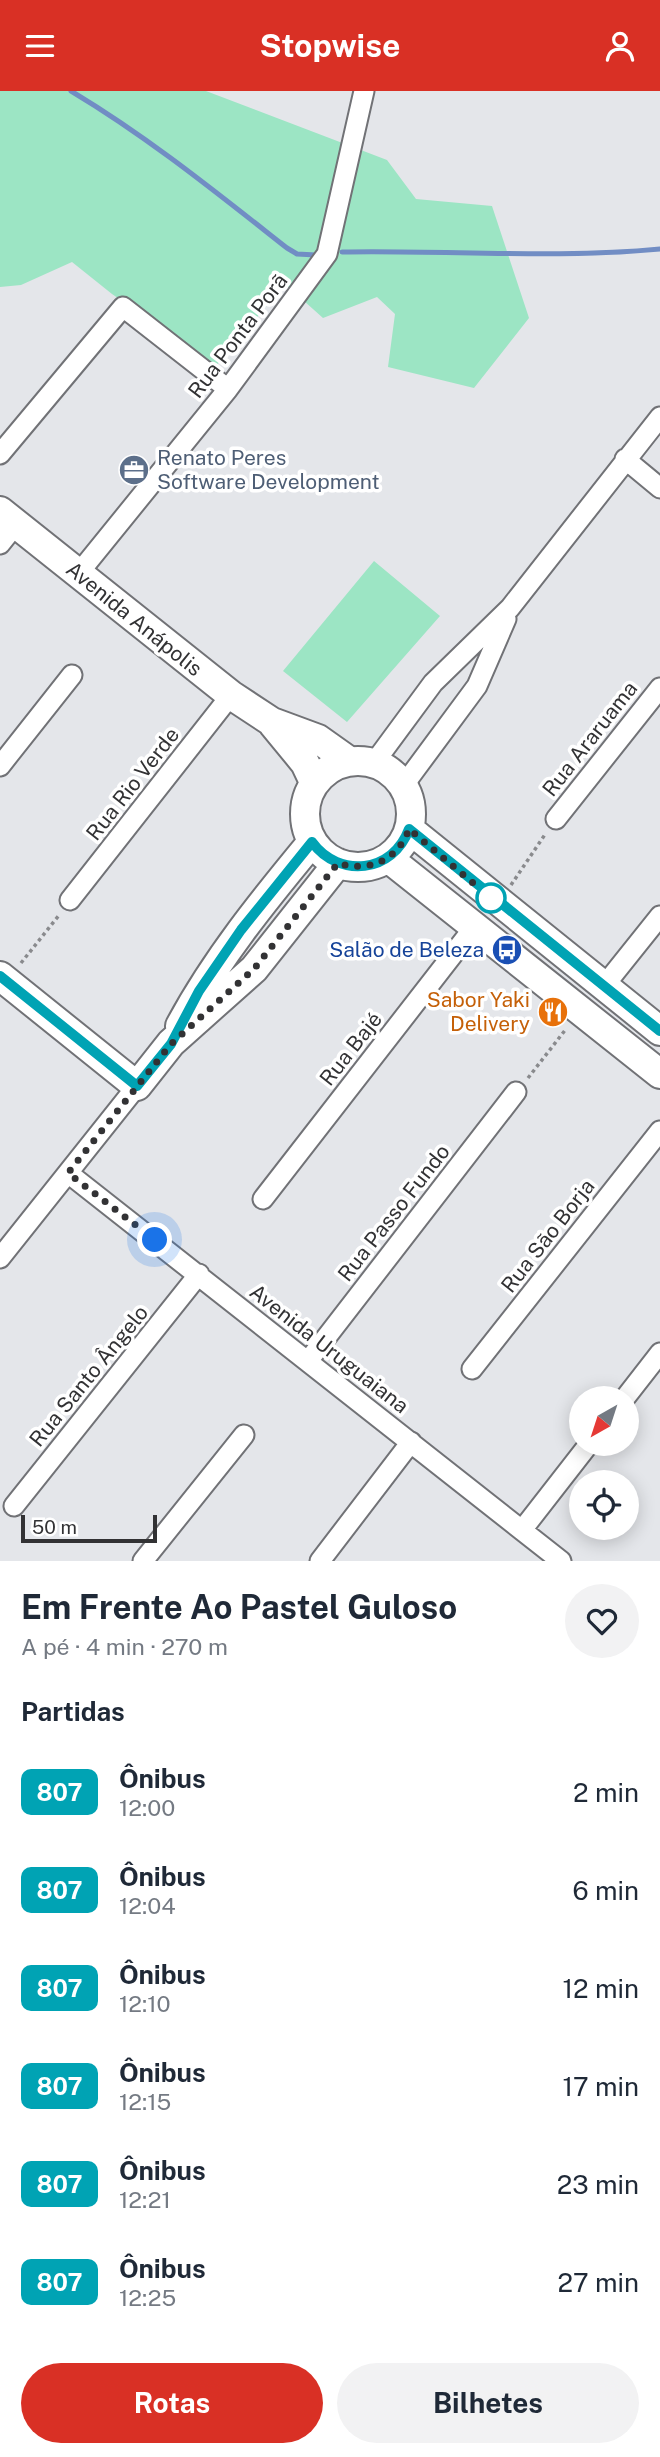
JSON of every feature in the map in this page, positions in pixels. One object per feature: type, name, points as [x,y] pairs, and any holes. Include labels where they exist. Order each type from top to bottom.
[{"type":"street","name":"Rua Ponta Porã","points":[[78,574],[228,389],[327,254],[364,91]]},
{"type":"street","points":[[0,454],[123,307],[228,389]]},
{"type":"street","points":[[362,762],[433,684],[510,608],[660,417]]},
{"type":"street","points":[[625,459],[660,488]]},
{"type":"street","name":"Avenida Anápolis","points":[[5,527],[78,574],[231,695],[272,722],[318,739],[362,762]]},
{"type":"street","points":[[403,786],[477,685],[510,608]]},
{"type":"street","points":[[0,765],[72,675]]},
{"type":"street","name":"Rua Araruama","points":[[556,819],[660,688]]},
{"type":"street","name":"Rua Rio Verde","points":[[70,900],[231,695]]},
{"type":"street","name":"Avenida Anápolis","points":[[272,722],[305,763],[314,782]]},
{"type":"street","points":[[362,762],[391,772],[403,786],[411,807],[409,829],[399,848],[388,857],[364,867],[338,863],[323,855],[312,842],[304,814],[307,797],[314,782],[327,770],[362,762]]},
{"type":"street","points":[[409,829],[498,904],[660,1031]]},
{"type":"street","points":[[171,1044],[199,991],[241,930],[312,842]]},
{"type":"street","points":[[388,857],[660,1074]]},
{"type":"street","points":[[0,1258],[171,1044],[254,969],[338,863]]},
{"type":"street","points":[[604,986],[660,916]]},
{"type":"street","name":"Rua Bajé","points":[[263,1199],[475,926]]},
{"type":"street","points":[[3,979],[137,1086]]},
{"type":"street","name":"Rua Passo Fundo","points":[[308,1361],[516,1092]]},
{"type":"street","name":"Rua São Borja","points":[[472,1369],[660,1131]]},
{"type":"street","name":"Avenida Uruguaiana","points":[[68,1173],[561,1561]]},
{"type":"street","name":"Rua Santo Ângelo","points":[[14,1506],[199,1274]]},
{"type":"street","points":[[634,1386],[660,1353]]},
{"type":"street","points":[[143,1561],[244,1436]]},
{"type":"street","points":[[320,1561],[411,1442]]},
{"type":"street","points":[[522,1530],[580,1456]]},
{"type":"path","points":[[498,904],[556,819]]},
{"type":"path","points":[[3,979],[70,900]]},
{"type":"path","points":[[516,1092],[580,1011]]},
{"type":"green space","points":[[0,91],[206,91],[387,160],[416,199],[492,206],[529,318],[474,388],[388,367],[395,314],[377,297],[323,318],[285,284],[216,366],[112,294],[72,262],[21,285],[0,287]]},
{"type":"green space","points":[[374,561],[440,616],[347,722],[283,671]]},
{"type":"waterway","points":[[71,91],[155,146],[287,248],[297,254],[316,255]]},
{"type":"waterway","points":[[342,252],[541,254],[660,249]]},
{"type":"bus line","name":"807","points":[[0,976],[137,1086],[171,1044],[199,991],[241,930],[312,842],[323,855],[338,863],[364,867],[377,864],[394,853],[409,829],[498,904],[660,1031]]},
{"type":"place","name":"Renato Peres Software Development","points":[[134,470]]},
{"type":"place","name":"Salão de Beleza","points":[[507,950]]},
{"type":"place","name":"Sabor Yaki Delivery","points":[[553,1012]]},
{"type":"route","points":[[155,1240],[68,1173],[171,1044],[254,969],[338,863],[351,867],[377,864],[399,848],[409,829],[498,904],[491,898]]}]
